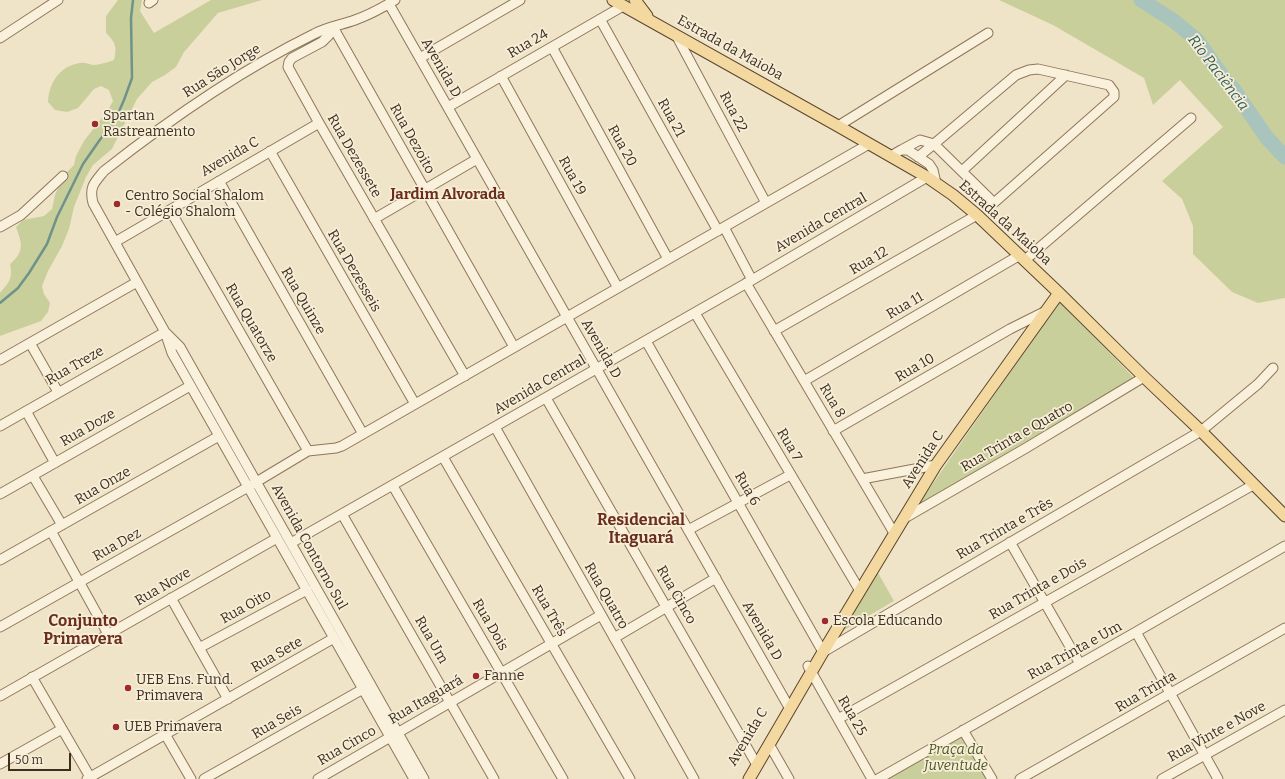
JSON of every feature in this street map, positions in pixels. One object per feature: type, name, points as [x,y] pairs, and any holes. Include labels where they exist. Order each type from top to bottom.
[{"type":"main road","name":"Estrada da Maioba","points":[[626,3],[653,22],[891,156],[954,195],[1059,293],[1201,431],[1285,516]]},
{"type":"main road","name":"Avenida C","points":[[748,779],[755,762],[810,669],[823,652],[936,465],[1059,293]]},
{"type":"main road","name":"Avenida C","points":[[740,779],[769,744],[788,706]]},
{"type":"street","points":[[0,38],[58,0]]},
{"type":"street","points":[[420,58],[520,0]]},
{"type":"street","name":"Avenida D","points":[[392,2],[420,58],[788,706]]},
{"type":"street","name":"Rua São Jorge","points":[[115,242],[93,203],[92,197],[92,188],[104,171],[176,116],[225,84],[316,33],[355,20],[392,2]]},
{"type":"street","name":"Rua 24","points":[[448,107],[626,3]]},
{"type":"street","name":"Rua 21","points":[[600,19],[721,229]]},
{"type":"street","name":"Rua Dezessete","points":[[333,27],[329,35],[322,42],[292,58],[288,67],[465,376]]},
{"type":"street","name":"Rua Dezoito","points":[[333,27],[514,347]]},
{"type":"street","points":[[838,126],[988,33]]},
{"type":"street","name":"Rua 22","points":[[676,35],[766,203]]},
{"type":"street","name":"Rua 20","points":[[552,47],[668,259]]},
{"type":"street","points":[[891,156],[913,142],[920,140],[934,144],[992,201],[995,202],[1114,97],[1114,92],[1108,85],[1038,69],[1029,70],[1016,75],[934,144],[918,157]]},
{"type":"street","points":[[962,171],[1066,75]]},
{"type":"street","name":"Rua 19","points":[[501,76],[618,288]]},
{"type":"street","name":"Rua 11","points":[[804,381],[1022,258],[1191,118]]},
{"type":"street","name":"Avenida C","points":[[115,242],[319,123]]},
{"type":"street","points":[[256,482],[308,451],[336,448],[363,434],[869,144]]},
{"type":"street","points":[[903,149],[908,150],[931,166],[931,180]]},
{"type":"street","name":"Rua Dezesseis","points":[[270,151],[415,404]]},
{"type":"street","points":[[374,219],[477,159]]},
{"type":"street","points":[[1,224],[21,215],[63,176]]},
{"type":"street","name":"Avenida Central","points":[[291,544],[494,427],[931,180]]},
{"type":"street","name":"Rua Quinze","points":[[219,181],[363,434]]},
{"type":"street","name":"Rua Quatorze","points":[[170,210],[308,451]]},
{"type":"street","name":"Rua 12","points":[[774,331],[977,215]]},
{"type":"street","name":"Rua 8","points":[[721,229],[774,331],[894,533]]},
{"type":"street","name":"Avenida Contorno Sul","points":[[115,242],[165,332],[172,353],[190,386],[363,689],[424,779]]},
{"type":"street","points":[[0,360],[137,282]]},
{"type":"street","name":"Rua 10","points":[[833,431],[1010,329],[1047,310]]},
{"type":"street","name":"Rua 7","points":[[695,313],[860,591]]},
{"type":"street","points":[[1010,329],[1021,328],[1031,333]]},
{"type":"street","name":"Avenida Contorno Sul","points":[[165,332],[180,346],[291,544],[394,735],[414,779]]},
{"type":"street","name":"Rua Treze","points":[[0,426],[165,332]]},
{"type":"street","name":"Rua 6","points":[[646,341],[823,652]]},
{"type":"street","points":[[30,343],[58,392]]},
{"type":"street","name":"Rua Trinta e Três","points":[[823,652],[1201,431],[1258,384],[1273,368]]},
{"type":"street","name":"Rua Trinta e Quatro","points":[[903,519],[1026,448],[1144,377]]},
{"type":"street","name":"Rua Doze","points":[[0,494],[190,386]]},
{"type":"street","name":"Rua Cinco","points":[[546,398],[755,762]]},
{"type":"street","points":[[26,411],[55,463]]},
{"type":"street","name":"Rua Quatro","points":[[494,427],[694,779]]},
{"type":"street","name":"Rua Onze","points":[[0,560],[219,436]]},
{"type":"street","name":"Rua Três","points":[[443,457],[630,779]]},
{"type":"street","points":[[862,479],[936,465]]},
{"type":"street","points":[[688,530],[790,475]]},
{"type":"street","points":[[33,476],[62,525]]},
{"type":"street","name":"Rua Dez","points":[[0,627],[256,482]]},
{"type":"street","name":"Rua Trinta e Dois","points":[[838,719],[1253,485]]},
{"type":"street","name":"Rua Dois","points":[[393,486],[563,779]]},
{"type":"street","name":"Rua Um","points":[[342,514],[494,779]]},
{"type":"street","points":[[51,531],[78,583],[108,634]]},
{"type":"street","name":"Rua Nove","points":[[0,696],[277,538]]},
{"type":"street","points":[[1010,542],[1080,664]]},
{"type":"street","name":"Rua Trinta e Um","points":[[878,779],[1285,546]]},
{"type":"street","points":[[614,638],[716,578]]},
{"type":"street","name":"Rua Oito","points":[[199,648],[307,590]]},
{"type":"street","points":[[171,598],[228,699]]},
{"type":"street","name":"Rua Itaguará","points":[[394,735],[601,615]]},
{"type":"street","name":"Rua Trinta","points":[[1020,779],[1285,628]]},
{"type":"street","points":[[1136,632],[1218,779]]},
{"type":"street","name":"Rua Sete","points":[[88,778],[334,638]]},
{"type":"street","name":"Rua 25","points":[[810,669],[872,779]]},
{"type":"street","points":[[32,677],[88,778]]},
{"type":"street","name":"Rua Seis","points":[[204,779],[363,689]]},
{"type":"street","name":"Rua Vinte e Nove","points":[[1162,779],[1204,754],[1285,710]]},
{"type":"street","points":[[0,764],[62,729]]},
{"type":"street","points":[[963,730],[992,779]]},
{"type":"street","points":[[165,734],[190,779]]},
{"type":"street","name":"Rua Cinco","points":[[318,779],[394,735]]},
{"type":"street","points":[[769,744],[789,779]]},
{"type":"green space","points":[[118,0],[142,0],[140,11],[154,33],[211,0],[262,0],[218,13],[184,52],[176,67],[152,82],[137,99],[112,149],[93,165],[86,177],[74,207],[69,229],[42,286],[44,294],[50,303],[48,312],[41,321],[0,336],[0,293],[10,280],[10,264],[18,255],[21,247],[20,238],[16,227],[23,220],[44,216],[52,209],[55,195],[63,176],[74,165],[76,156],[84,141],[108,110],[113,101],[109,90],[101,86],[94,89],[78,108],[67,112],[55,110],[48,102],[53,82],[61,71],[73,65],[83,63],[96,65],[114,60],[115,45],[106,33],[106,16]]},
{"type":"green space","points":[[999,0],[1285,0],[1285,298],[1258,303],[1232,292],[1193,254],[1193,226],[1182,199],[1162,181],[1223,127],[1180,80],[1153,105],[1144,78],[1053,25]]},
{"type":"green space","points":[[1060,300],[1134,378],[918,505]]},
{"type":"green space","points":[[877,571],[894,601],[841,632]]},
{"type":"green space","name":"Praça da Juventude","points":[[963,730],[992,779],[878,779]]},
{"type":"waterway","points":[[0,303],[18,288],[29,273],[47,244],[57,217],[83,164],[117,116],[132,78],[131,18],[133,0]]},
{"type":"waterway","name":"Rio Paciência","points":[[1141,0],[1174,21],[1197,40],[1267,138],[1285,157]]},
{"type":"place","name":"Spartan Rastreamento","points":[[95,124]]},
{"type":"place","name":"Centro Social Shalom - Colégio Shalom","points":[[117,204]]},
{"type":"place","name":"Escola Educando","points":[[825,621]]},
{"type":"place","name":"Fanne","points":[[476,676]]},
{"type":"place","name":"UEB Ens. Fund. Primavera","points":[[128,688]]},
{"type":"place","name":"UEB Primavera","points":[[116,727]]},
{"type":"district","name":"Jardim Alvorada","points":[[448,195]]},
{"type":"district","name":"Residencial Itaguará","points":[[641,530]]},
{"type":"district","name":"Conjunto Primavera","points":[[83,631]]}]
